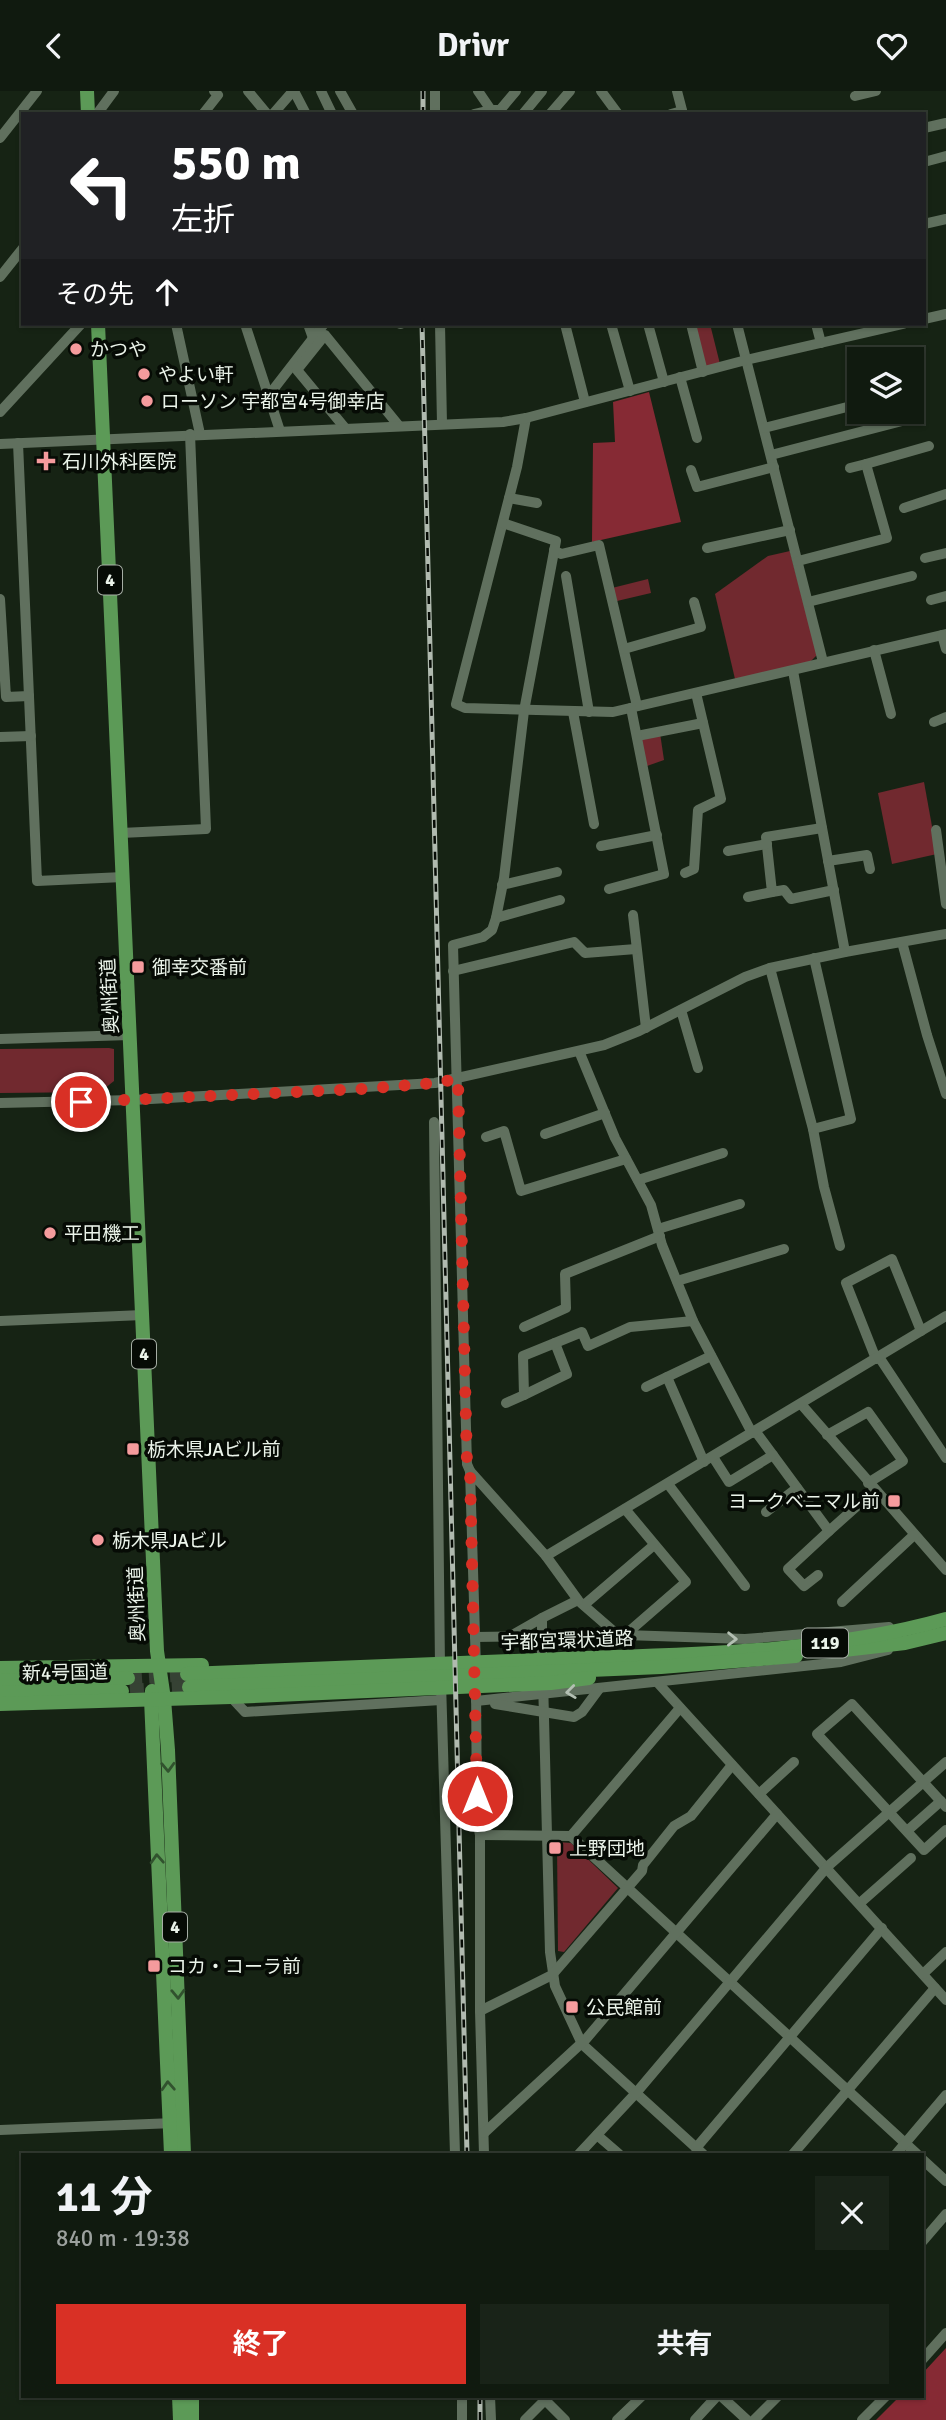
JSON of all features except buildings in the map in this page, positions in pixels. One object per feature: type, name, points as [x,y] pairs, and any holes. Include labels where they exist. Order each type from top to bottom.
[{"type":"highway","points":[[87,91],[88,112]]},
{"type":"highway","name":"奥州街道","points":[[97,326],[158,1666],[176,2123],[171,2153]]},
{"type":"highway","name":"宇都宮環状道路","points":[[946,1619],[853,1640],[738,1651],[188,1681],[662,1667],[739,1662],[905,1643],[946,1633]]},
{"type":"highway","points":[[0,1668],[232,1665],[670,1647],[738,1651]]},
{"type":"highway","points":[[0,1704],[551,1683],[662,1667]]},
{"type":"highway","name":"新4号国道","points":[[0,1681],[129,1684],[0,1693]]},
{"type":"highway","name":"奥州街道","points":[[176,2123],[184,2153]]},
{"type":"highway","points":[[179,2398],[180,2420]]},
{"type":"highway","points":[[192,2398],[192,2420]]},
{"type":"street","points":[[0,138],[37,91]]},
{"type":"street","points":[[98,112],[114,91]]},
{"type":"street","points":[[205,112],[218,95],[214,91]]},
{"type":"street","points":[[248,91],[265,112]]},
{"type":"street","points":[[275,112],[294,91],[305,112]]},
{"type":"street","points":[[321,91],[331,112]]},
{"type":"street","points":[[340,91],[352,112]]},
{"type":"street","points":[[435,91],[435,112]]},
{"type":"street","points":[[478,91],[491,110]]},
{"type":"street","points":[[482,112],[500,110],[516,91]]},
{"type":"street","points":[[525,112],[542,91]]},
{"type":"street","points":[[552,112],[570,91]]},
{"type":"street","points":[[601,91],[617,112]]},
{"type":"street","points":[[678,91],[678,112]]},
{"type":"street","points":[[855,96],[876,91]]},
{"type":"street","points":[[926,128],[946,123]]},
{"type":"street","points":[[926,161],[946,156]]},
{"type":"street","points":[[926,224],[946,219]]},
{"type":"street","points":[[0,277],[21,251]]},
{"type":"street","points":[[926,319],[946,314]]},
{"type":"street","points":[[0,412],[79,326]]},
{"type":"street","points":[[121,833],[206,829],[195,434],[176,326]]},
{"type":"street","points":[[246,326],[280,431]]},
{"type":"street","points":[[309,326],[313,338]]},
{"type":"street","points":[[269,395],[322,326]]},
{"type":"street","points":[[440,326],[442,424]]},
{"type":"street","points":[[566,326],[585,403]]},
{"type":"street","points":[[612,326],[629,391]]},
{"type":"street","points":[[650,326],[664,382]]},
{"type":"street","points":[[692,326],[703,372]]},
{"type":"street","points":[[738,326],[823,661]]},
{"type":"street","points":[[817,326],[821,343]]},
{"type":"street","points":[[0,444],[503,422],[746,360],[894,326]]},
{"type":"street","points":[[345,428],[297,370],[325,335],[399,426]]},
{"type":"street","points":[[680,377],[697,438]]},
{"type":"street","points":[[764,428],[847,407]]},
{"type":"street","points":[[526,418],[503,523],[456,705],[465,708],[524,711],[613,712],[944,634],[946,649]]},
{"type":"street","points":[[771,455],[891,424]]},
{"type":"street","points":[[18,443],[37,881],[123,877]]},
{"type":"street","points":[[850,468],[929,446]]},
{"type":"street","points":[[798,561],[887,538],[866,464]]},
{"type":"street","points":[[691,470],[697,487],[774,467]]},
{"type":"street","points":[[904,508],[946,494]]},
{"type":"street","points":[[509,498],[537,503]]},
{"type":"street","points":[[503,523],[556,541],[524,711],[496,918],[492,930],[484,937],[453,945],[467,1464],[470,1471],[546,1556],[581,1602],[622,1635]]},
{"type":"street","points":[[707,548],[790,530]]},
{"type":"street","points":[[554,550],[561,554],[599,545],[624,649],[637,736],[664,874],[609,888]]},
{"type":"street","points":[[925,558],[946,553]]},
{"type":"street","points":[[566,576],[589,712]]},
{"type":"street","points":[[808,602],[912,576]]},
{"type":"street","points":[[931,600],[946,596]]},
{"type":"street","points":[[0,599],[6,697],[29,696]]},
{"type":"street","points":[[624,649],[701,627],[694,602]]},
{"type":"street","points":[[874,650],[891,714]]},
{"type":"street","points":[[793,671],[845,952]]},
{"type":"street","points":[[685,873],[694,869],[698,810],[721,799],[696,693]]},
{"type":"street","points":[[573,712],[594,824]]},
{"type":"street","points":[[934,722],[946,717]]},
{"type":"street","points":[[637,736],[703,723]]},
{"type":"street","points":[[0,737],[31,736]]},
{"type":"street","points":[[772,892],[766,837],[822,828]]},
{"type":"street","points":[[936,830],[946,904]]},
{"type":"street","points":[[601,846],[656,835]]},
{"type":"street","points":[[728,851],[766,844]]},
{"type":"street","points":[[828,861],[867,855],[870,869]]},
{"type":"street","points":[[502,885],[557,872]]},
{"type":"street","points":[[748,897],[783,890],[791,898],[834,890]]},
{"type":"street","points":[[496,918],[560,900]]},
{"type":"street","points":[[633,915],[646,1028]]},
{"type":"street","points":[[0,1103],[133,1100],[363,1089],[458,1079],[604,1045],[646,1028],[745,977],[770,968],[946,935]]},
{"type":"street","points":[[453,971],[574,942],[585,953],[636,949]]},
{"type":"street","points":[[902,942],[946,1094]]},
{"type":"street","points":[[813,1129],[851,1119],[814,958]]},
{"type":"street","points":[[770,968],[813,1129],[824,1187],[840,1245]]},
{"type":"street","points":[[681,1010],[698,1068]]},
{"type":"street","points":[[0,1039],[131,1035]]},
{"type":"street","points":[[579,1051],[626,1159],[651,1205],[677,1282],[711,1356],[754,1432],[829,1531]]},
{"type":"street","points":[[545,1134],[605,1113]]},
{"type":"street","points":[[434,1122],[441,1700],[455,2153]]},
{"type":"street","points":[[486,1137],[504,1131],[521,1191],[626,1159]]},
{"type":"street","points":[[638,1180],[723,1153]]},
{"type":"street","points":[[524,1327],[566,1308],[565,1275],[659,1233],[740,1203]]},
{"type":"street","points":[[677,1282],[784,1249]]},
{"type":"street","points":[[921,1331],[892,1259],[846,1283],[877,1358],[946,1458]]},
{"type":"street","points":[[0,1321],[142,1315]]},
{"type":"street","points":[[546,1556],[946,1316]]},
{"type":"street","points":[[524,1395],[523,1356],[582,1332],[587,1346],[630,1327],[693,1321]]},
{"type":"street","points":[[506,1403],[567,1374],[555,1343]]},
{"type":"street","points":[[646,1387],[711,1356]]},
{"type":"street","points":[[667,1377],[708,1460],[729,1482],[773,1455]]},
{"type":"street","points":[[801,1404],[946,1570]]},
{"type":"street","points":[[818,1575],[804,1587],[788,1569],[872,1486],[903,1461],[868,1412],[827,1435]]},
{"type":"street","points":[[470,1471],[477,1820],[480,1835],[480,2011],[484,2153]]},
{"type":"street","points":[[668,1484],[745,1586]]},
{"type":"street","points":[[766,1512],[797,1487]]},
{"type":"street","points":[[622,1635],[686,1582],[625,1509]]},
{"type":"street","points":[[842,1602],[914,1535]]},
{"type":"street","points":[[511,1636],[542,1618],[581,1602],[654,1545]]},
{"type":"street","points":[[542,1618],[552,1975],[582,2044],[699,2151],[882,1928]]},
{"type":"street","points":[[475,1641],[511,1636],[541,1639],[622,1635],[745,1639],[876,1627],[910,1629]]},
{"type":"street","points":[[476,1697],[599,1689],[841,1662],[871,1656],[905,1643]]},
{"type":"street","points":[[657,1682],[946,2000]]},
{"type":"street","points":[[476,1697],[569,1716],[579,1715],[599,1689]]},
{"type":"street","points":[[231,1697],[245,1712],[441,1700]]},
{"type":"street","points":[[907,1831],[943,1804],[852,1704],[817,1734],[924,1850],[946,1830]]},
{"type":"street","points":[[571,1836],[680,1708]]},
{"type":"street","points":[[760,1794],[793,1762]]},
{"type":"street","points":[[580,2153],[636,2093],[827,1867],[946,1762]]},
{"type":"street","points":[[480,2011],[552,1975],[642,1871],[643,1865],[674,1826],[691,1816],[732,1765]]},
{"type":"street","points":[[484,2133],[582,2044],[777,1814]]},
{"type":"street","points":[[480,1835],[571,1836],[916,2153]]},
{"type":"street","points":[[860,1903],[911,1858]]},
{"type":"street","points":[[923,1974],[946,1952]]},
{"type":"street","points":[[794,2153],[935,1988]]},
{"type":"street","points":[[896,2153],[946,2095]]},
{"type":"street","points":[[0,2130],[176,2123]]},
{"type":"street","points":[[597,2135],[618,2153]]},
{"type":"street","points":[[924,2161],[946,2181]]},
{"type":"street","points":[[924,2240],[946,2214]]},
{"type":"street","points":[[926,2348],[946,2333]]},
{"type":"street","points":[[461,2398],[462,2420]]},
{"type":"street","points":[[490,2398],[491,2420]]},
{"type":"street","points":[[525,2420],[547,2398],[565,2420]]},
{"type":"street","points":[[617,2420],[638,2398]]},
{"type":"street","points":[[695,2420],[717,2398]]},
{"type":"street","points":[[721,2398],[747,2420]]},
{"type":"street","points":[[754,2420],[776,2398]]},
{"type":"street","points":[[862,2420],[884,2398]]},
{"type":"shaded area","points":[[693,326],[710,326],[720,364],[703,367]]},
{"type":"shaded area","points":[[649,392],[681,522],[592,542],[593,443],[615,442],[613,402]]},
{"type":"shaded area","points":[[790,551],[817,655],[810,662],[735,679],[715,594],[768,556]]},
{"type":"shaded area","points":[[648,579],[651,593],[617,601],[612,588]]},
{"type":"shaded area","points":[[660,733],[664,760],[647,766],[640,736]]},
{"type":"shaded area","points":[[924,782],[937,854],[892,864],[878,793]]},
{"type":"shaded area","points":[[0,1049],[114,1049],[114,1081],[100,1092],[0,1093]]},
{"type":"shaded area","points":[[557,1842],[571,1843],[618,1888],[564,1952],[558,1951]]},
{"type":"shaded area","points":[[946,2348],[946,2420],[876,2420],[898,2398],[924,2398],[924,2372]]},
{"type":"tunnel","points":[[128,1678],[187,1674]]},
{"type":"tunnel","points":[[130,1691],[189,1687]]},
{"type":"railway","points":[[423,91],[423,112]]},
{"type":"railway","points":[[422,326],[467,2153]]},
{"type":"railway","points":[[480,2398],[480,2420]]},
{"type":"place","name":"かつや","points":[[76,349]]},
{"type":"place","name":"やよい軒","points":[[144,374]]},
{"type":"place","name":"ローソン 宇都宮4号御幸店","points":[[147,401]]},
{"type":"place","name":"石川外科医院","points":[[46,461]]},
{"type":"place","name":"御幸交番前","points":[[138,967]]},
{"type":"place","name":"平田機工","points":[[50,1233]]},
{"type":"place","name":"栃木県JAビル前","points":[[133,1449]]},
{"type":"place","name":"ヨークベニマル前","points":[[894,1501]]},
{"type":"place","name":"栃木県JAビル","points":[[98,1540]]},
{"type":"place","name":"上野団地","points":[[555,1848]]},
{"type":"place","name":"コカ・コーラ前","points":[[154,1966]]},
{"type":"place","name":"公民館前","points":[[572,2007]]},
{"type":"route","points":[[81,1102],[363,1089],[458,1079],[477,1796]]}]
